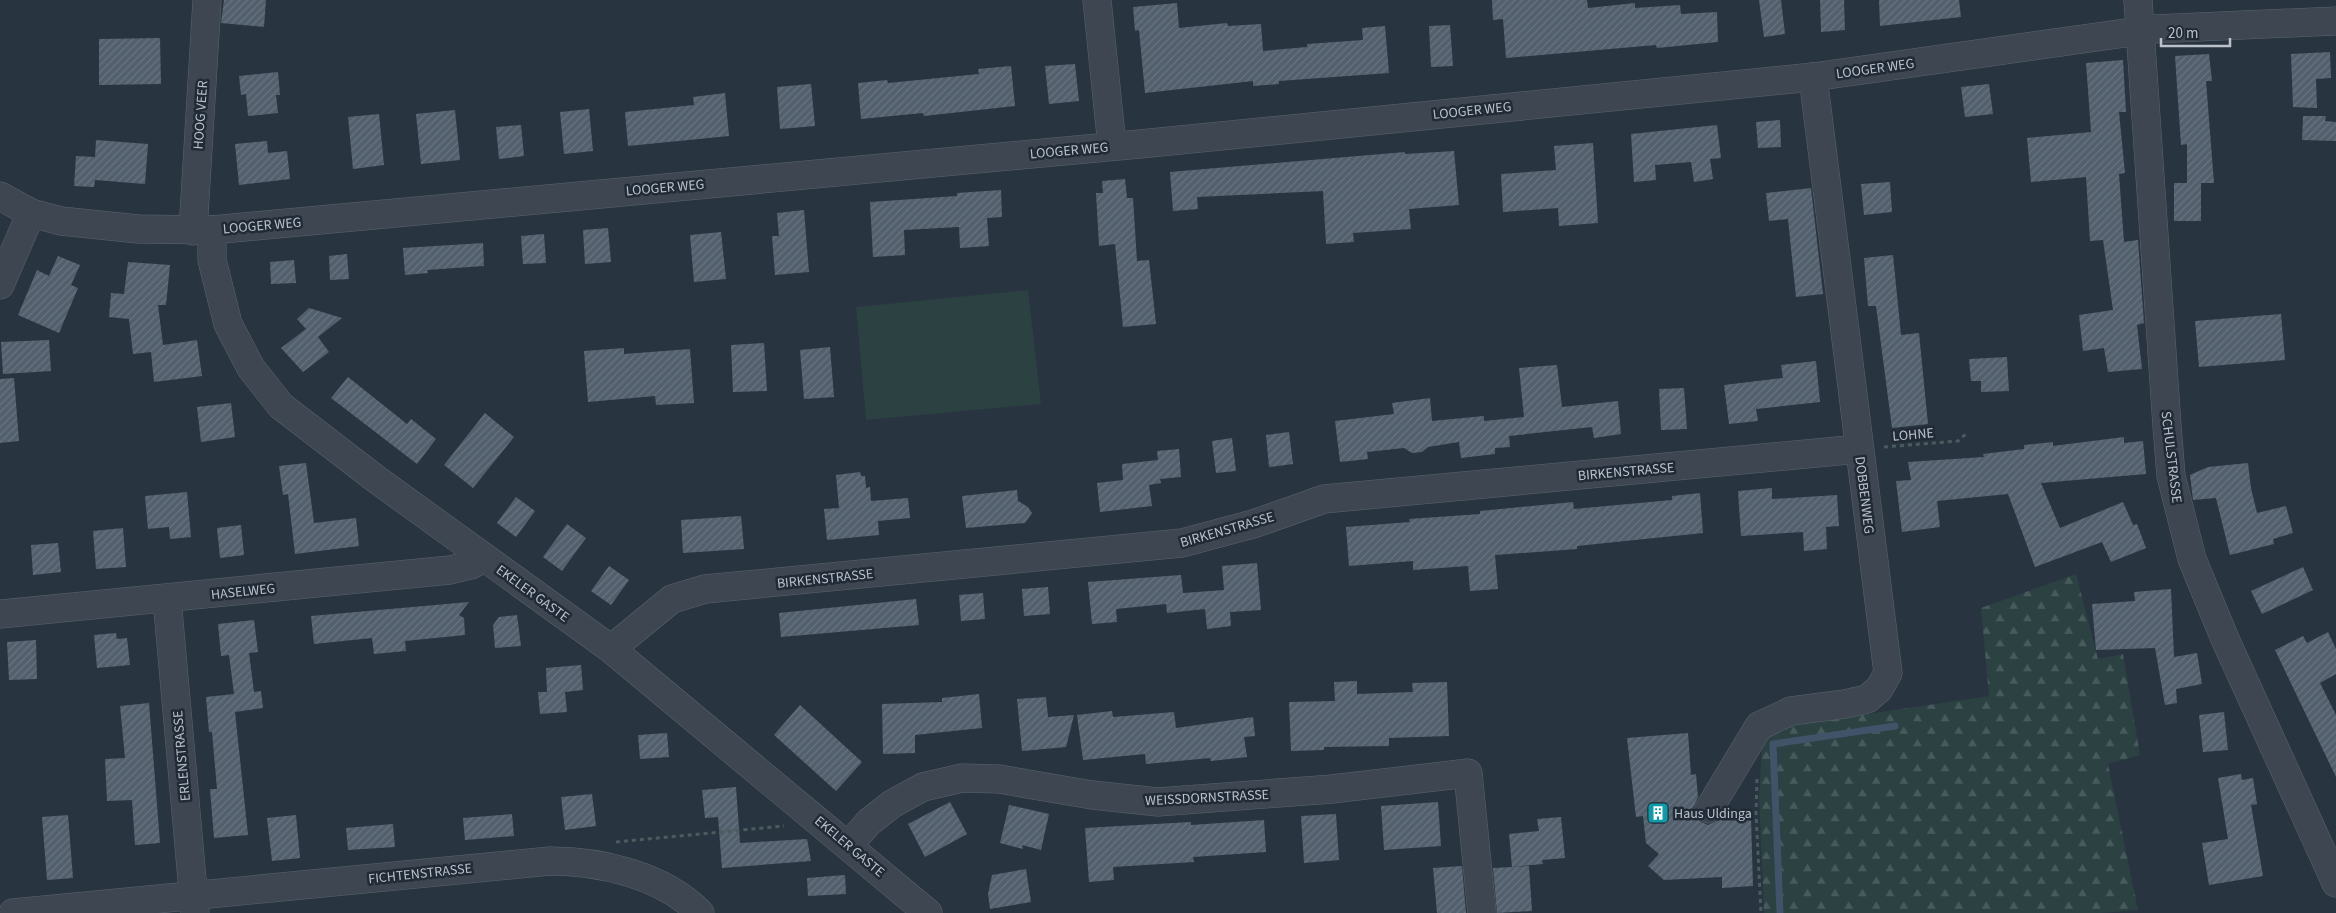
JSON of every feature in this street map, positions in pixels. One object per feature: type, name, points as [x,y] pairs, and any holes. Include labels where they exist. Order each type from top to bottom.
[{"type":"street","name":"HOOG VEER","points":[[202,230],[207,0]]},
{"type":"street","points":[[1097,0],[1112,146]]},
{"type":"street","name":"SCHULSTRASSE","points":[[2138,0],[2171,476],[2180,519],[2192,559],[2225,639],[2336,883]]},
{"type":"street","name":"LOOGER WEG","points":[[0,196],[30,213],[61,221],[138,229],[202,230],[1112,146],[1813,77],[2140,30],[2336,22]]},
{"type":"street","name":"DOBBENWEG","points":[[1709,809],[1759,726],[1791,711],[1845,704],[1867,699],[1879,689],[1888,673],[1813,77]]},
{"type":"street","points":[[0,285],[30,213]]},
{"type":"street","name":"EKELER GASTE","points":[[202,230],[212,260],[228,324],[251,368],[281,406],[484,558],[611,649],[822,822],[928,913]]},
{"type":"street","name":"BIRKENSTRASSE","points":[[611,649],[672,599],[705,589],[1182,543],[1253,524],[1324,499],[1859,450]]},
{"type":"street","name":"HASELWEG","points":[[0,614],[450,570],[471,565],[484,558]]},
{"type":"street","name":"ERLENSTRASSE","points":[[167,599],[194,904]]},
{"type":"street","name":"WEISSDORNSTRASSE","points":[[849,845],[869,822],[892,804],[923,786],[962,778],[999,779],[1092,795],[1158,802],[1332,790],[1468,773],[1482,913]]},
{"type":"street","name":"FICHTENSTRASSE","points":[[13,913],[194,904],[550,860],[576,861],[646,879],[672,892],[700,913]]},
{"type":"path","name":"LOHNE","points":[[1859,450],[1958,442],[1966,434]]},
{"type":"path","points":[[1757,774],[1756,813],[1761,913]]},
{"type":"path","points":[[610,843],[822,822]]},
{"type":"green space","points":[[1028,290],[1041,404],[866,420],[856,307]]},
{"type":"green space","points":[[2076,574],[2098,659],[2123,654],[2140,755],[2108,764],[2138,910],[2101,913],[1764,913],[1759,797],[1762,749],[1773,728],[1989,696],[1981,608]]},
{"type":"building","points":[[224,0],[266,0],[264,27],[221,23]]},
{"type":"building","points":[[1492,0],[1587,0],[1588,8],[1635,3],[1635,8],[1680,5],[1681,14],[1717,12],[1718,42],[1657,48],[1656,45],[1506,58],[1503,19],[1493,20]]},
{"type":"building","points":[[1759,0],[1781,0],[1785,34],[1764,37]]},
{"type":"building","points":[[1820,0],[1844,0],[1845,30],[1821,32]]},
{"type":"building","points":[[1879,0],[1959,0],[1961,17],[1880,26]]},
{"type":"building","points":[[1177,3],[1179,28],[1227,23],[1228,26],[1261,24],[1263,51],[1307,47],[1307,44],[1363,40],[1362,28],[1385,26],[1389,73],[1279,81],[1279,84],[1253,86],[1253,81],[1145,93],[1139,30],[1135,31],[1133,7]]},
{"type":"building","points":[[1450,25],[1453,66],[1431,67],[1429,26]]},
{"type":"building","points":[[160,38],[161,84],[99,85],[99,39]]},
{"type":"building","points":[[2330,52],[2331,78],[2316,79],[2317,108],[2293,107],[2291,54]]},
{"type":"building","points":[[2209,54],[2212,81],[2206,81],[2214,183],[2201,183],[2201,221],[2174,221],[2174,183],[2187,183],[2187,144],[2181,145],[2175,56]]},
{"type":"building","points":[[2123,60],[2126,112],[2119,112],[2125,173],[2119,174],[2124,242],[2138,240],[2144,323],[2137,325],[2142,369],[2108,372],[2104,348],[2083,351],[2079,315],[2113,310],[2103,240],[2090,241],[2086,177],[2031,182],[2027,138],[2091,132],[2086,63]]},
{"type":"building","points":[[1075,64],[1079,101],[1049,104],[1045,66]]},
{"type":"building","points":[[1011,66],[1015,106],[924,116],[923,113],[861,119],[858,83],[887,80],[888,83],[979,74],[978,69]]},
{"type":"building","points":[[278,72],[280,95],[276,95],[278,113],[248,116],[246,94],[241,95],[239,76]]},
{"type":"building","points":[[811,84],[815,126],[780,129],[777,87]]},
{"type":"building","points":[[1989,84],[1993,114],[1965,117],[1961,87]]},
{"type":"building","points":[[725,93],[729,136],[628,146],[625,112],[694,105],[693,97]]},
{"type":"building","points":[[589,109],[593,151],[564,154],[560,112]]},
{"type":"building","points":[[455,110],[460,160],[421,164],[416,114]]},
{"type":"building","points":[[379,114],[384,165],[353,169],[348,117]]},
{"type":"building","points":[[2303,116],[2326,116],[2325,121],[2336,122],[2336,141],[2302,140]]},
{"type":"building","points":[[1780,120],[1781,147],[1758,148],[1756,122]]},
{"type":"building","points":[[521,125],[524,156],[499,159],[496,127]]},
{"type":"building","points":[[1717,125],[1721,158],[1710,159],[1713,179],[1694,182],[1691,162],[1655,165],[1656,180],[1634,182],[1631,134]]},
{"type":"building","points":[[96,140],[148,144],[145,184],[95,180],[94,187],[74,186],[76,156],[95,157]]},
{"type":"building","points":[[267,141],[268,153],[287,151],[290,179],[239,185],[235,144]]},
{"type":"building","points":[[1593,143],[1598,223],[1559,226],[1558,208],[1503,212],[1501,174],[1556,170],[1554,146]]},
{"type":"building","points":[[1454,151],[1459,205],[1409,209],[1411,229],[1353,233],[1354,242],[1326,244],[1323,191],[1197,197],[1198,209],[1173,211],[1170,172],[1405,152],[1405,154]]},
{"type":"building","points":[[1125,179],[1127,198],[1133,198],[1137,261],[1149,260],[1156,324],[1123,327],[1115,244],[1099,246],[1096,193],[1103,193],[1102,181]]},
{"type":"building","points":[[1890,182],[1892,212],[1864,215],[1861,184]]},
{"type":"building","points":[[1811,188],[1823,294],[1796,297],[1788,219],[1769,221],[1766,193]]},
{"type":"building","points":[[1001,190],[1002,217],[987,218],[989,246],[960,248],[959,227],[904,230],[905,255],[873,257],[870,202],[957,196],[957,193]]},
{"type":"building","points":[[804,210],[809,272],[775,275],[772,236],[779,236],[777,213]]},
{"type":"building","points":[[608,228],[611,262],[585,264],[583,230]]},
{"type":"building","points":[[721,232],[726,279],[694,282],[690,235]]},
{"type":"building","points":[[544,234],[546,263],[523,264],[521,236]]},
{"type":"building","points":[[483,243],[484,266],[427,270],[428,273],[405,275],[403,248]]},
{"type":"building","points":[[347,254],[349,279],[330,280],[329,256]]},
{"type":"building","points":[[1893,255],[1901,335],[1919,333],[1928,424],[1892,428],[1876,306],[1868,306],[1864,258]]},
{"type":"building","points":[[58,256],[80,265],[71,285],[78,288],[59,333],[18,315],[37,270],[49,276]]},
{"type":"building","points":[[294,260],[296,283],[271,284],[270,262]]},
{"type":"building","points":[[128,262],[170,265],[166,305],[158,305],[163,345],[197,340],[202,376],[154,382],[151,352],[133,354],[129,319],[109,317],[111,293],[124,294]]},
{"type":"building","points":[[309,308],[342,318],[318,337],[329,352],[303,372],[281,348],[306,329],[297,319]]},
{"type":"building","points":[[2281,314],[2285,360],[2199,367],[2195,321]]},
{"type":"building","points":[[49,340],[51,371],[3,374],[1,342]]},
{"type":"building","points":[[764,343],[767,391],[733,392],[731,345]]},
{"type":"building","points":[[830,347],[834,397],[804,399],[800,350]]},
{"type":"building","points":[[624,348],[624,354],[690,349],[694,403],[656,405],[655,396],[588,402],[584,351]]},
{"type":"building","points":[[2007,357],[2009,391],[1981,392],[1981,381],[1971,381],[1969,359]]},
{"type":"building","points":[[1816,361],[1820,402],[1756,409],[1758,421],[1729,424],[1724,385],[1783,378],[1781,365]]},
{"type":"building","points":[[1557,365],[1562,407],[1618,401],[1621,434],[1594,438],[1592,427],[1509,436],[1510,447],[1495,448],[1495,454],[1461,458],[1459,442],[1428,447],[1422,452],[1412,453],[1404,448],[1367,452],[1368,459],[1340,462],[1335,421],[1394,414],[1392,403],[1430,398],[1432,421],[1484,416],[1484,421],[1524,417],[1519,368]]},
{"type":"building","points":[[348,377],[407,424],[411,419],[436,439],[417,464],[331,398]]},
{"type":"building","points":[[14,378],[19,441],[0,443],[0,379]]},
{"type":"building","points":[[1684,388],[1687,429],[1661,430],[1659,389]]},
{"type":"building","points":[[231,403],[235,437],[201,442],[197,407]]},
{"type":"building","points":[[485,413],[514,437],[473,488],[444,465]]},
{"type":"building","points":[[1289,432],[1293,464],[1269,467],[1266,435]]},
{"type":"building","points":[[2124,437],[2124,443],[2143,441],[2146,474],[2041,483],[2060,528],[2123,502],[2133,525],[2137,524],[2146,548],[2111,562],[2102,542],[2035,567],[2008,494],[1937,501],[1940,527],[1902,532],[1896,481],[1911,480],[1908,462],[1984,457],[1983,454],[2024,449],[2024,445],[2053,442],[2053,446]]},
{"type":"building","points":[[1232,438],[1236,471],[1216,473],[1212,441]]},
{"type":"building","points":[[1179,449],[1181,477],[1160,479],[1161,483],[1149,485],[1152,506],[1100,512],[1097,483],[1123,480],[1122,464],[1158,460],[1157,451]]},
{"type":"building","points":[[306,463],[314,523],[356,518],[359,546],[295,554],[288,494],[283,495],[279,466]]},
{"type":"building","points":[[2248,463],[2257,513],[2286,506],[2293,533],[2273,539],[2274,544],[2230,555],[2216,498],[2193,500],[2190,475],[2208,467]]},
{"type":"building","points":[[860,472],[861,476],[865,476],[866,488],[870,487],[871,501],[908,498],[910,518],[878,521],[879,535],[827,540],[824,509],[839,508],[836,475]]},
{"type":"building","points":[[1772,488],[1772,499],[1837,495],[1839,526],[1826,527],[1827,549],[1804,551],[1803,532],[1741,536],[1738,491]]},
{"type":"building","points":[[1017,490],[1018,501],[1028,507],[1032,513],[1025,523],[966,528],[962,496]]},
{"type":"building","points":[[187,492],[191,537],[170,539],[169,527],[148,529],[145,496]]},
{"type":"building","points":[[1700,493],[1703,533],[1577,546],[1577,549],[1495,555],[1498,589],[1470,591],[1468,566],[1413,570],[1413,561],[1349,566],[1346,527],[1410,522],[1409,519],[1480,514],[1480,511],[1573,502],[1574,509],[1672,500],[1672,496]]},
{"type":"building","points":[[516,497],[535,511],[516,537],[497,523]]},
{"type":"building","points":[[741,516],[744,549],[683,553],[681,520]]},
{"type":"building","points":[[567,524],[586,538],[562,571],[543,557]]},
{"type":"building","points":[[241,525],[244,555],[220,558],[217,528]]},
{"type":"building","points":[[123,528],[126,567],[96,569],[93,531]]},
{"type":"building","points":[[58,543],[61,572],[33,575],[31,545]]},
{"type":"building","points":[[1257,563],[1261,610],[1230,612],[1231,626],[1207,629],[1205,609],[1167,613],[1166,604],[1116,609],[1117,622],[1092,624],[1088,582],[1181,575],[1183,593],[1224,590],[1222,566]]},
{"type":"building","points":[[609,566],[629,580],[611,605],[591,591]]},
{"type":"building","points":[[2303,567],[2313,590],[2262,614],[2251,591]]},
{"type":"building","points":[[1048,587],[1050,614],[1024,616],[1022,589]]},
{"type":"building","points":[[2171,589],[2174,657],[2197,653],[2202,684],[2176,689],[2177,703],[2165,705],[2155,648],[2096,650],[2092,604],[2135,601],[2134,592]]},
{"type":"building","points":[[983,593],[985,619],[961,621],[959,595]]},
{"type":"building","points":[[916,599],[919,625],[781,637],[779,613]]},
{"type":"building","points":[[469,602],[459,615],[464,618],[465,635],[405,641],[406,651],[374,654],[372,638],[314,644],[311,616]]},
{"type":"building","points":[[517,615],[521,646],[495,648],[493,625],[499,617]]},
{"type":"building","points":[[254,620],[258,652],[249,653],[254,692],[261,691],[263,708],[235,712],[248,835],[214,838],[210,789],[217,789],[212,732],[209,732],[206,697],[234,694],[229,655],[221,656],[218,624]]},
{"type":"building","points":[[2328,632],[2336,649],[2336,674],[2320,683],[2336,715],[2336,777],[2275,650],[2303,636],[2307,643]]},
{"type":"building","points":[[116,633],[117,639],[127,638],[130,665],[97,668],[94,635]]},
{"type":"building","points":[[36,640],[37,679],[9,680],[7,642]]},
{"type":"building","points":[[581,665],[583,690],[565,692],[567,712],[540,714],[538,692],[547,692],[546,668]]},
{"type":"building","points":[[1357,681],[1357,694],[1413,692],[1412,683],[1447,682],[1449,736],[1389,738],[1389,746],[1324,747],[1324,750],[1291,751],[1289,702],[1335,701],[1334,682]]},
{"type":"building","points":[[979,694],[982,728],[915,735],[915,753],[883,754],[882,704],[942,702],[942,698]]},
{"type":"building","points":[[1046,697],[1048,717],[1074,715],[1066,747],[1022,751],[1017,699]]},
{"type":"building","points":[[149,703],[160,843],[135,845],[132,800],[107,801],[105,759],[125,758],[120,706]]},
{"type":"building","points":[[800,705],[862,762],[836,791],[774,735]]},
{"type":"building","points":[[1112,711],[1113,717],[1174,712],[1176,728],[1253,717],[1255,736],[1244,737],[1247,757],[1211,761],[1210,758],[1146,764],[1145,754],[1083,760],[1077,715]]},
{"type":"building","points":[[2224,712],[2228,750],[2203,752],[2199,715]]},
{"type":"building","points":[[667,733],[669,757],[640,759],[638,735]]},
{"type":"building","name":"Haus Uldinga","points":[[1688,733],[1691,775],[1696,774],[1698,797],[1693,808],[1695,816],[1701,822],[1708,825],[1720,820],[1751,818],[1753,886],[1722,888],[1722,877],[1664,880],[1648,866],[1659,854],[1646,843],[1643,816],[1636,817],[1627,738]]},
{"type":"building","points":[[2241,774],[2242,780],[2253,778],[2257,804],[2251,805],[2263,876],[2209,885],[2202,843],[2228,839],[2218,778]]},
{"type":"building","points":[[736,787],[740,843],[807,839],[811,861],[722,868],[718,817],[705,818],[702,790]]},
{"type":"building","points":[[592,794],[596,826],[565,830],[561,797]]},
{"type":"building","points":[[950,802],[967,834],[925,857],[908,824]]},
{"type":"building","points":[[1438,802],[1441,846],[1384,850],[1381,806]]},
{"type":"building","points":[[1009,805],[1049,814],[1041,850],[1022,845],[1023,849],[1000,843]]},
{"type":"building","points":[[512,814],[514,836],[465,840],[463,818]]},
{"type":"building","points":[[1336,814],[1339,860],[1304,863],[1301,816]]},
{"type":"building","points":[[68,815],[73,878],[47,880],[42,817]]},
{"type":"building","points":[[296,815],[300,858],[272,861],[267,818]]},
{"type":"building","points":[[1561,817],[1565,858],[1542,860],[1543,864],[1512,867],[1509,834],[1539,831],[1537,819]]},
{"type":"building","points":[[1264,820],[1266,852],[1193,857],[1194,862],[1113,867],[1114,880],[1089,882],[1085,828],[1191,822],[1191,825]]},
{"type":"building","points":[[393,824],[395,847],[348,850],[346,828]]},
{"type":"building","points":[[1462,866],[1466,913],[1437,913],[1433,868]]},
{"type":"building","points":[[1529,866],[1532,911],[1497,913],[1493,868]]},
{"type":"building","points":[[1026,869],[1031,902],[990,909],[988,894],[992,875]]},
{"type":"building","points":[[845,875],[846,894],[808,896],[807,878]]},
{"type":"waterway","points":[[1780,913],[1773,744],[1895,726]]},
{"type":"place","name":"Haus Uldinga","points":[[1658,813]]}]
